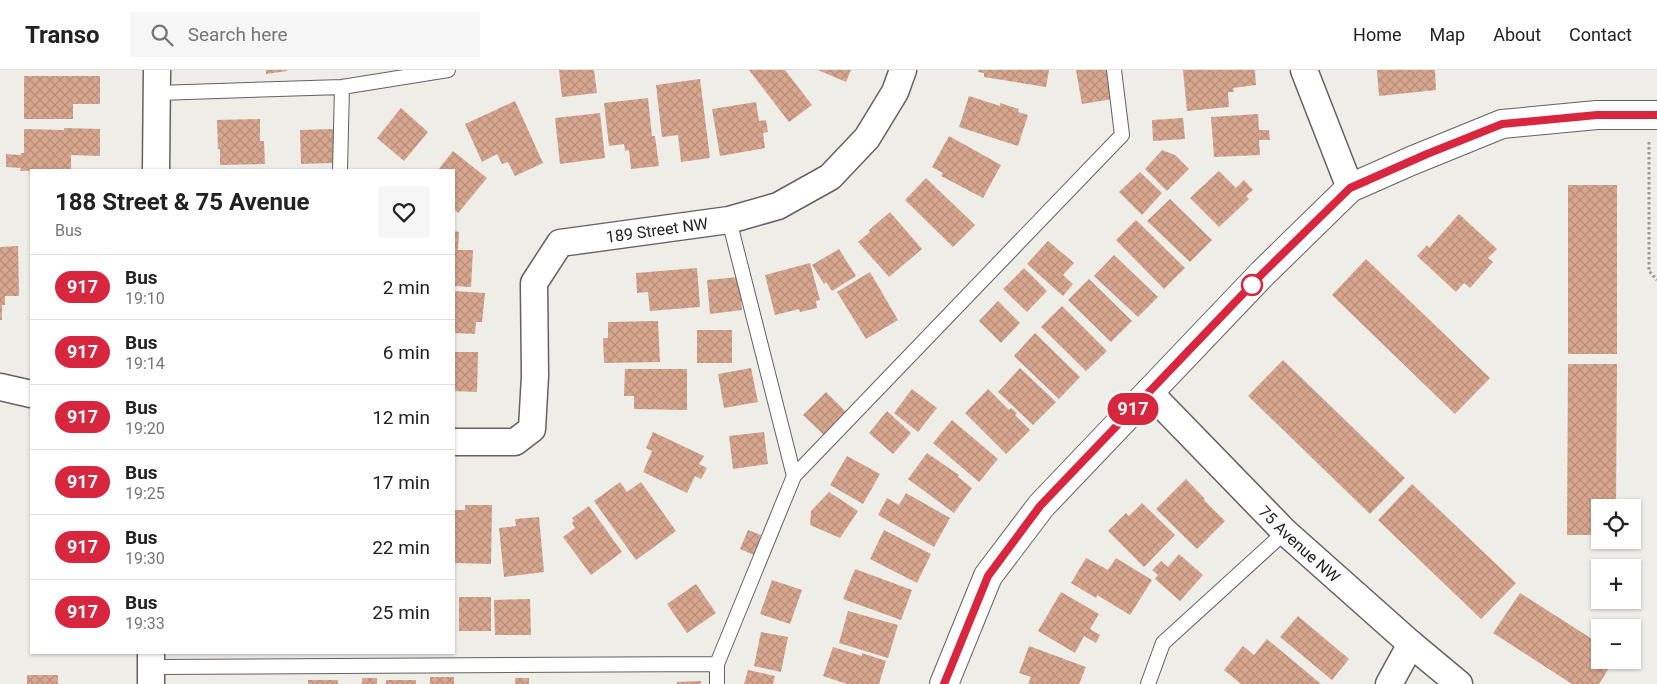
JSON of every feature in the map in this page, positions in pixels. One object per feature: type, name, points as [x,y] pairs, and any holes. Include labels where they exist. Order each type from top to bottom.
[{"type":"street","name":"189 Street NW","points":[[455,442],[514,442],[532,429],[535,376],[534,283],[560,243],[730,220],[778,206],[830,177],[867,138],[896,92],[903,70]]},
{"type":"street","points":[[1304,70],[1350,188]]},
{"type":"street","points":[[156,169],[157,81]]},
{"type":"street","points":[[944,684],[988,576],[1040,506],[1262,274],[1350,188],[1502,124],[1597,115],[1657,115]]},
{"type":"street","points":[[0,387],[30,394]]},
{"type":"street","name":"75 Avenue NW","points":[[1149,392],[1285,532],[1459,684]]},
{"type":"street","points":[[1389,684],[1411,644]]},
{"type":"lane","points":[[157,81],[342,87],[448,70]]},
{"type":"lane","points":[[717,684],[717,664],[794,476],[1122,135],[1114,70]]},
{"type":"lane","points":[[340,169],[342,87]]},
{"type":"lane","points":[[730,220],[794,476]]},
{"type":"lane","points":[[1148,684],[1163,643],[1285,532]]},
{"type":"lane","points":[[151,668],[717,664]]},
{"type":"path","points":[[1649,141],[1649,271],[1657,280]]},
{"type":"building","points":[[266,70],[287,70],[287,71],[266,74]]},
{"type":"building","points":[[559,70],[594,70],[597,93],[562,97]]},
{"type":"building","points":[[749,70],[785,70],[812,105],[789,122]]},
{"type":"building","points":[[818,70],[851,70],[846,82]]},
{"type":"building","points":[[979,70],[1049,70],[1046,87],[984,77],[984,73],[978,72]]},
{"type":"building","points":[[1076,70],[1108,70],[1113,99],[1082,104]]},
{"type":"building","points":[[1183,70],[1255,70],[1256,85],[1233,88],[1234,92],[1228,92],[1229,107],[1187,111]]},
{"type":"building","points":[[1377,70],[1435,70],[1436,90],[1379,96]]},
{"type":"building","points":[[24,76],[100,76],[100,104],[73,104],[73,119],[24,119]]},
{"type":"building","points":[[700,79],[710,158],[681,162],[678,135],[662,137],[656,85]]},
{"type":"building","points":[[969,96],[1000,106],[1000,103],[1019,109],[1018,112],[1028,115],[1018,146],[959,127]]},
{"type":"building","points":[[648,98],[652,136],[655,136],[659,166],[631,169],[629,150],[625,151],[624,144],[609,146],[604,103]]},
{"type":"building","points":[[515,101],[543,163],[515,176],[508,162],[502,164],[497,154],[482,162],[465,124]]},
{"type":"building","points":[[756,102],[759,121],[766,120],[768,132],[763,133],[765,148],[720,156],[712,109]]},
{"type":"building","points":[[401,108],[428,132],[404,161],[377,138]]},
{"type":"building","points":[[600,113],[605,158],[560,164],[555,118]]},
{"type":"building","points":[[1258,114],[1259,130],[1269,130],[1270,140],[1259,140],[1260,155],[1214,157],[1211,117]]},
{"type":"building","points":[[1183,118],[1185,139],[1153,141],[1152,120]]},
{"type":"building","points":[[260,119],[260,141],[264,141],[265,164],[220,165],[217,120]]},
{"type":"building","points":[[64,128],[100,129],[100,156],[71,155],[71,169],[30,169],[30,171],[20,171],[21,168],[6,167],[6,154],[21,155],[21,153],[24,153],[24,129],[64,130]]},
{"type":"building","points":[[333,129],[333,163],[301,164],[300,130]]},
{"type":"building","points":[[949,136],[1001,165],[983,198],[941,176],[943,173],[932,167]]},
{"type":"building","points":[[1162,150],[1175,155],[1189,169],[1167,191],[1145,169]]},
{"type":"building","points":[[453,151],[487,178],[458,213],[455,210],[455,169],[439,169]]},
{"type":"building","points":[[1219,171],[1236,188],[1244,180],[1253,190],[1246,196],[1249,199],[1219,227],[1190,198]]},
{"type":"building","points":[[1140,172],[1162,193],[1142,215],[1119,192]]},
{"type":"building","points":[[926,178],[975,225],[953,247],[905,200]]},
{"type":"building","points":[[1568,185],[1617,185],[1617,354],[1568,354]]},
{"type":"building","points":[[1170,199],[1212,240],[1190,262],[1147,221]]},
{"type":"building","points":[[890,212],[922,249],[889,277],[858,242]]},
{"type":"building","points":[[1459,214],[1497,249],[1488,258],[1493,262],[1470,288],[1464,283],[1456,292],[1417,256],[1427,245],[1429,248]]},
{"type":"building","points":[[1136,220],[1185,268],[1164,289],[1116,240]]},
{"type":"building","points":[[455,231],[459,232],[458,250],[473,250],[471,287],[455,286]]},
{"type":"building","points":[[1048,241],[1074,263],[1063,275],[1073,284],[1063,296],[1027,264]]},
{"type":"building","points":[[18,246],[19,296],[5,296],[5,305],[2,305],[2,320],[0,320],[0,247]]},
{"type":"building","points":[[839,249],[856,276],[832,291],[826,282],[824,284],[812,265]]},
{"type":"building","points":[[1114,255],[1158,297],[1138,317],[1094,276]]},
{"type":"building","points":[[1366,259],[1490,378],[1455,414],[1332,295]]},
{"type":"building","points":[[810,263],[820,300],[816,301],[817,308],[800,312],[799,309],[775,315],[765,275]]},
{"type":"building","points":[[697,268],[700,307],[650,311],[648,292],[637,293],[636,273]]},
{"type":"building","points":[[1024,268],[1047,291],[1027,312],[1003,289]]},
{"type":"building","points":[[870,272],[898,320],[866,339],[837,292]]},
{"type":"building","points":[[739,277],[742,310],[710,314],[707,280]]},
{"type":"building","points":[[1089,279],[1132,321],[1111,342],[1068,300]]},
{"type":"building","points":[[455,291],[485,293],[482,322],[476,322],[475,334],[455,333]]},
{"type":"building","points":[[998,301],[1020,323],[1001,343],[979,321]]},
{"type":"building","points":[[1062,306],[1107,351],[1086,371],[1041,327]]},
{"type":"building","points":[[658,321],[660,362],[604,363],[603,338],[608,338],[608,322]]},
{"type":"building","points":[[697,330],[732,330],[732,363],[697,363]]},
{"type":"building","points":[[1035,333],[1080,377],[1059,399],[1014,356]]},
{"type":"building","points":[[455,352],[478,352],[477,392],[455,391]]},
{"type":"building","points":[[1283,360],[1405,478],[1370,514],[1248,396]]},
{"type":"building","points":[[1568,364],[1617,364],[1616,499],[1591,499],[1591,535],[1567,535]]},
{"type":"building","points":[[751,368],[758,402],[724,408],[718,374]]},
{"type":"building","points":[[1020,368],[1056,402],[1033,425],[998,392]]},
{"type":"building","points":[[625,369],[687,369],[687,410],[634,409],[634,396],[624,396]]},
{"type":"building","points":[[912,389],[937,408],[918,432],[894,413]]},
{"type":"building","points":[[988,389],[1009,410],[1011,408],[1017,413],[1015,415],[1030,430],[1006,454],[965,413]]},
{"type":"building","points":[[826,392],[847,413],[824,435],[803,415]]},
{"type":"building","points":[[887,411],[911,433],[893,454],[869,433]]},
{"type":"building","points":[[952,420],[998,459],[979,482],[933,443]]},
{"type":"building","points":[[653,432],[704,456],[699,464],[707,468],[701,479],[695,476],[687,493],[643,472],[652,451],[646,448]]},
{"type":"building","points":[[764,432],[768,464],[733,469],[729,436]]},
{"type":"building","points":[[927,453],[959,475],[958,477],[972,488],[954,513],[908,479]]},
{"type":"building","points":[[847,456],[880,474],[863,504],[830,485]]},
{"type":"building","points":[[1186,479],[1225,521],[1197,549],[1156,509]]},
{"type":"building","points":[[620,482],[627,492],[641,482],[676,531],[636,560],[594,501]]},
{"type":"building","points":[[1412,484],[1516,583],[1481,619],[1378,520]]},
{"type":"building","points":[[829,492],[858,511],[840,538],[810,525],[811,511]]},
{"type":"building","points":[[906,493],[950,518],[934,547],[878,515],[887,498],[899,505]]},
{"type":"building","points":[[1142,503],[1175,535],[1144,567],[1108,531],[1126,513],[1129,516]]},
{"type":"building","points":[[465,505],[492,505],[491,564],[455,563],[455,510],[465,510]]},
{"type":"building","points":[[589,506],[622,552],[591,575],[563,537],[575,528],[572,518]]},
{"type":"building","points":[[539,517],[544,572],[504,577],[499,528],[516,526],[515,519]]},
{"type":"building","points":[[748,530],[761,535],[754,555],[740,549]]},
{"type":"building","points":[[884,530],[931,554],[917,583],[870,559]]},
{"type":"building","points":[[1179,554],[1203,575],[1180,601],[1155,579],[1158,575],[1152,570],[1161,561],[1168,567]]},
{"type":"building","points":[[1086,558],[1108,570],[1116,558],[1152,580],[1130,615],[1097,595],[1096,598],[1071,583]]},
{"type":"building","points":[[855,569],[912,590],[901,620],[843,599]]},
{"type":"building","points":[[772,580],[802,590],[790,624],[760,614]]},
{"type":"building","points":[[696,584],[716,613],[687,633],[667,604]]},
{"type":"building","points":[[1061,592],[1099,614],[1090,629],[1100,635],[1096,643],[1084,636],[1075,653],[1038,631]]},
{"type":"building","points":[[1520,593],[1591,638],[1591,669],[1608,669],[1599,684],[1572,684],[1493,633]]},
{"type":"building","points":[[459,597],[491,597],[491,631],[459,631]]},
{"type":"building","points":[[530,599],[531,635],[495,635],[494,600]]},
{"type":"building","points":[[848,611],[898,625],[888,658],[839,643]]},
{"type":"building","points":[[1298,616],[1349,659],[1332,680],[1280,637]]},
{"type":"building","points":[[761,632],[788,637],[781,672],[754,666]]},
{"type":"building","points":[[1267,639],[1321,684],[1241,684],[1224,670],[1243,646],[1254,655]]},
{"type":"building","points":[[1029,646],[1086,667],[1079,684],[1028,684],[1031,677],[1019,673]]},
{"type":"building","points":[[833,647],[862,656],[862,653],[886,661],[879,684],[847,684],[823,676]]},
{"type":"building","points":[[748,670],[775,676],[773,684],[744,684]]},
{"type":"building","points":[[27,675],[58,675],[58,684],[27,684]]},
{"type":"building","points":[[430,677],[454,677],[454,684],[430,684]]},
{"type":"building","points":[[362,678],[377,678],[377,684],[362,684]]},
{"type":"building","points":[[515,678],[529,678],[529,684],[515,684]]},
{"type":"building","points":[[308,680],[338,680],[338,684],[308,684]]},
{"type":"building","points":[[386,680],[416,680],[416,684],[386,684]]},
{"type":"building","points":[[701,681],[701,684],[677,684],[677,682]]},
{"type":"bus line","name":"917","points":[[944,684],[988,576],[1040,506],[1262,274],[1350,188],[1502,124],[1597,115],[1657,115]]}]
